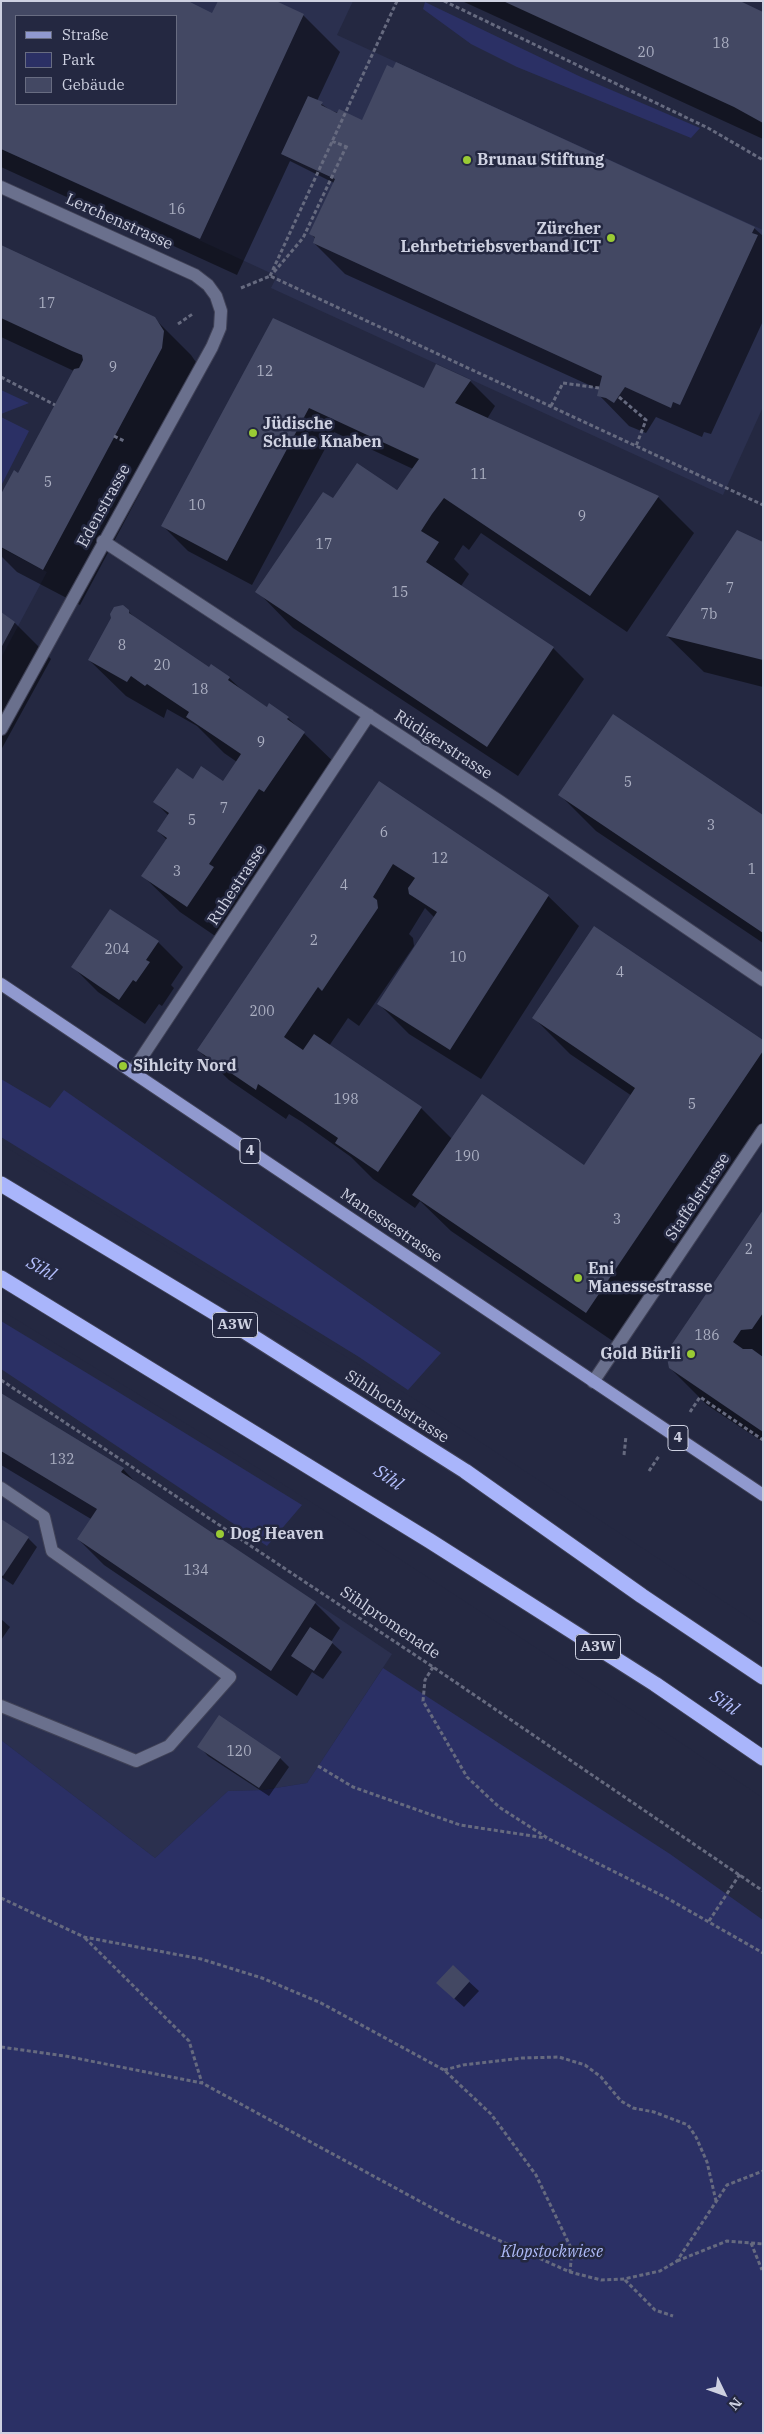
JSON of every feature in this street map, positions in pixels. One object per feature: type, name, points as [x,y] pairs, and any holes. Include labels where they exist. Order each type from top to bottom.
[{"type":"highway","name":"Sihlhochstrasse","points":[[1,1184],[225,1319],[465,1471],[642,1596],[763,1677]]},
{"type":"highway","name":"A3W","points":[[1,1278],[430,1541],[655,1684],[763,1758]]},
{"type":"main road","name":"Manessestrasse","points":[[1,984],[763,1495]]},
{"type":"street","name":"Lerchenstrasse","points":[[1,187],[195,275],[208,285],[216,296]]},
{"type":"street","name":"Edenstrasse","points":[[1,729],[103,541],[212,347],[220,328],[221,311],[216,296]]},
{"type":"street","name":"Rüdigerstrasse","points":[[103,541],[369,715],[763,980]]},
{"type":"street","name":"Ruhestrasse","points":[[132,1072],[369,715]]},
{"type":"street","name":"Staffelstrasse","points":[[593,1382],[763,1130]]},
{"type":"street","points":[[1,1488],[44,1517],[52,1551],[230,1677],[170,1746],[136,1761],[1,1706]]},
{"type":"path","points":[[270,276],[397,1]]},
{"type":"path","points":[[444,1],[708,128],[763,160]]},
{"type":"path","points":[[216,296],[270,276],[303,238],[348,148],[332,141]]},
{"type":"path","points":[[270,276],[763,505]]},
{"type":"path","points":[[1,377],[55,405]]},
{"type":"path","points":[[551,406],[563,383],[598,388]]},
{"type":"path","points":[[619,397],[646,420],[636,446]]},
{"type":"path","points":[[114,436],[124,441]]},
{"type":"path","name":"Sihlpromenade","points":[[1,1380],[433,1667],[763,1891]]},
{"type":"path","points":[[700,1397],[763,1440]]},
{"type":"path","points":[[433,1667],[426,1680],[423,1701],[467,1778],[498,1807],[549,1839],[709,1921],[763,1953]]},
{"type":"path","points":[[318,1766],[353,1787],[460,1825],[549,1839]]},
{"type":"path","points":[[709,1921],[740,1874]]},
{"type":"path","points":[[1,1898],[84,1937],[201,1959],[262,1978],[321,2002],[444,2070],[491,2114],[536,2175],[572,2250],[570,2272]]},
{"type":"path","points":[[84,1937],[190,2041],[202,2083]]},
{"type":"path","points":[[1,2047],[65,2056],[202,2083],[458,2222],[570,2272],[601,2280],[624,2280],[660,2271],[677,2261],[726,2241],[763,2244]]},
{"type":"path","points":[[444,2070],[497,2060],[559,2057],[585,2065],[601,2076],[621,2102],[688,2125],[696,2136],[707,2162],[716,2202]]},
{"type":"path","points":[[677,2261],[727,2185],[763,2171]]},
{"type":"path","points":[[758,2173],[763,2178]]},
{"type":"path","points":[[751,2243],[762,2270]]},
{"type":"path","points":[[624,2280],[655,2310],[673,2316]]},
{"type":"shaded area","points":[[1,1],[353,1],[337,35],[763,230],[763,407],[723,495],[271,288],[277,276],[1,149]]},
{"type":"shaded area","points":[[1,548],[47,572],[1,658]]},
{"type":"shaded area","points":[[1,1393],[124,1468],[121,1472],[392,1654],[307,1783],[263,1790],[228,1791],[155,1858],[1,1740]]},
{"type":"green space","points":[[425,2],[581,77],[700,128],[691,138],[517,67],[471,44],[423,9]]},
{"type":"green space","points":[[1,390],[29,403],[1,414]]},
{"type":"green space","points":[[1,417],[29,431],[1,486]]},
{"type":"green space","points":[[1,1079],[50,1108],[64,1090],[441,1353],[408,1390],[359,1357],[1,1137]]},
{"type":"green space","points":[[1,1321],[302,1505],[267,1546],[1,1369]]},
{"type":"green space","name":"Klopstockwiese","points":[[383,1668],[670,1854],[763,1920],[763,2433],[1,2433],[1,1740],[155,1858],[228,1791],[263,1790],[307,1783]]},
{"type":"pier","points":[[1,1144],[421,1403],[763,1627],[763,1798],[372,1541],[242,1458],[1,1310]]},
{"type":"building","points":[[1,1],[188,1],[212,13],[218,1],[276,1],[304,14],[200,239],[1,149]]},
{"type":"building","points":[[503,1],[740,1],[763,12],[763,123],[734,107]]},
{"type":"building","points":[[396,62],[755,227],[752,233],[758,235],[680,405],[673,402],[671,408],[625,387],[614,403],[606,398],[597,396],[602,376],[313,243],[315,237],[309,234],[335,179],[281,154],[308,96],[323,102],[321,105],[337,113],[339,109],[362,120],[387,65],[393,68]]},
{"type":"building","points":[[1,245],[155,317],[164,331],[162,348],[43,570],[1,547],[1,494],[14,470],[18,473],[74,369],[79,368],[83,360],[82,355],[1,318]]},
{"type":"building","points":[[273,318],[424,388],[436,364],[471,380],[455,403],[659,496],[590,596],[444,498],[432,514],[421,531],[439,542],[426,562],[554,647],[487,747],[255,592],[323,492],[333,498],[357,463],[397,490],[419,459],[309,408],[227,561],[161,526]]},
{"type":"building","points":[[737,530],[763,542],[763,660],[666,636]]},
{"type":"building","points":[[123,605],[129,610],[129,613],[209,667],[211,664],[230,677],[228,680],[267,707],[269,703],[289,717],[287,719],[305,732],[264,792],[259,789],[209,864],[214,867],[187,907],[141,876],[167,838],[157,831],[169,813],[153,802],[177,768],[193,779],[201,766],[223,781],[241,754],[186,717],[189,712],[147,684],[145,686],[131,676],[127,682],[88,660],[111,618],[110,614],[114,607]]},
{"type":"building","points":[[1,612],[15,622],[1,648]]},
{"type":"building","points":[[613,714],[763,815],[763,933],[558,795]]},
{"type":"building","points":[[379,781],[549,895],[450,1050],[377,1004],[437,912],[409,894],[408,888],[415,878],[393,864],[373,897],[377,900],[378,908],[322,991],[318,987],[284,1037],[303,1050],[314,1034],[422,1107],[378,1172],[335,1143],[338,1138],[270,1092],[258,1084],[256,1090],[197,1050]]},
{"type":"building","points":[[110,909],[159,941],[146,960],[150,962],[136,982],[133,980],[119,1000],[71,967]]},
{"type":"building","points":[[594,926],[763,1040],[763,1051],[586,1313],[412,1195],[482,1094],[584,1165],[635,1088],[532,1018]]},
{"type":"building","points":[[763,1210],[763,1313],[752,1329],[741,1330],[733,1342],[743,1349],[752,1349],[763,1357],[763,1432],[669,1368],[666,1353]]},
{"type":"building","points":[[1,1393],[124,1468],[121,1472],[316,1602],[271,1671],[77,1539],[97,1509],[1,1451]]},
{"type":"building","points":[[1,1519],[29,1537],[3,1576],[1,1575]]},
{"type":"building","points":[[310,1627],[333,1642],[314,1671],[291,1656]]},
{"type":"building","points":[[219,1715],[281,1757],[259,1788],[197,1747]]},
{"type":"building","points":[[453,1965],[470,1981],[454,1999],[436,1983]]},
{"type":"place","name":"Brunau Stiftung","points":[[467,160]]},
{"type":"place","name":"Zürcher Lehrbetriebsverband ICT","points":[[611,238]]},
{"type":"place","name":"Jüdische Schule Knaben","points":[[253,433]]},
{"type":"place","name":"Sihlcity Nord","points":[[123,1066]]},
{"type":"place","name":"Eni Manessestrasse","points":[[578,1278]]},
{"type":"place","name":"Gold Bürli","points":[[691,1354]]},
{"type":"place","name":"Dog Heaven","points":[[220,1534]]},
{"type":"water label","name":"Sihl","points":[[41,1269]]},
{"type":"water label","name":"Sihl","points":[[388,1478]]},
{"type":"water label","name":"Sihl","points":[[724,1703]]}]
